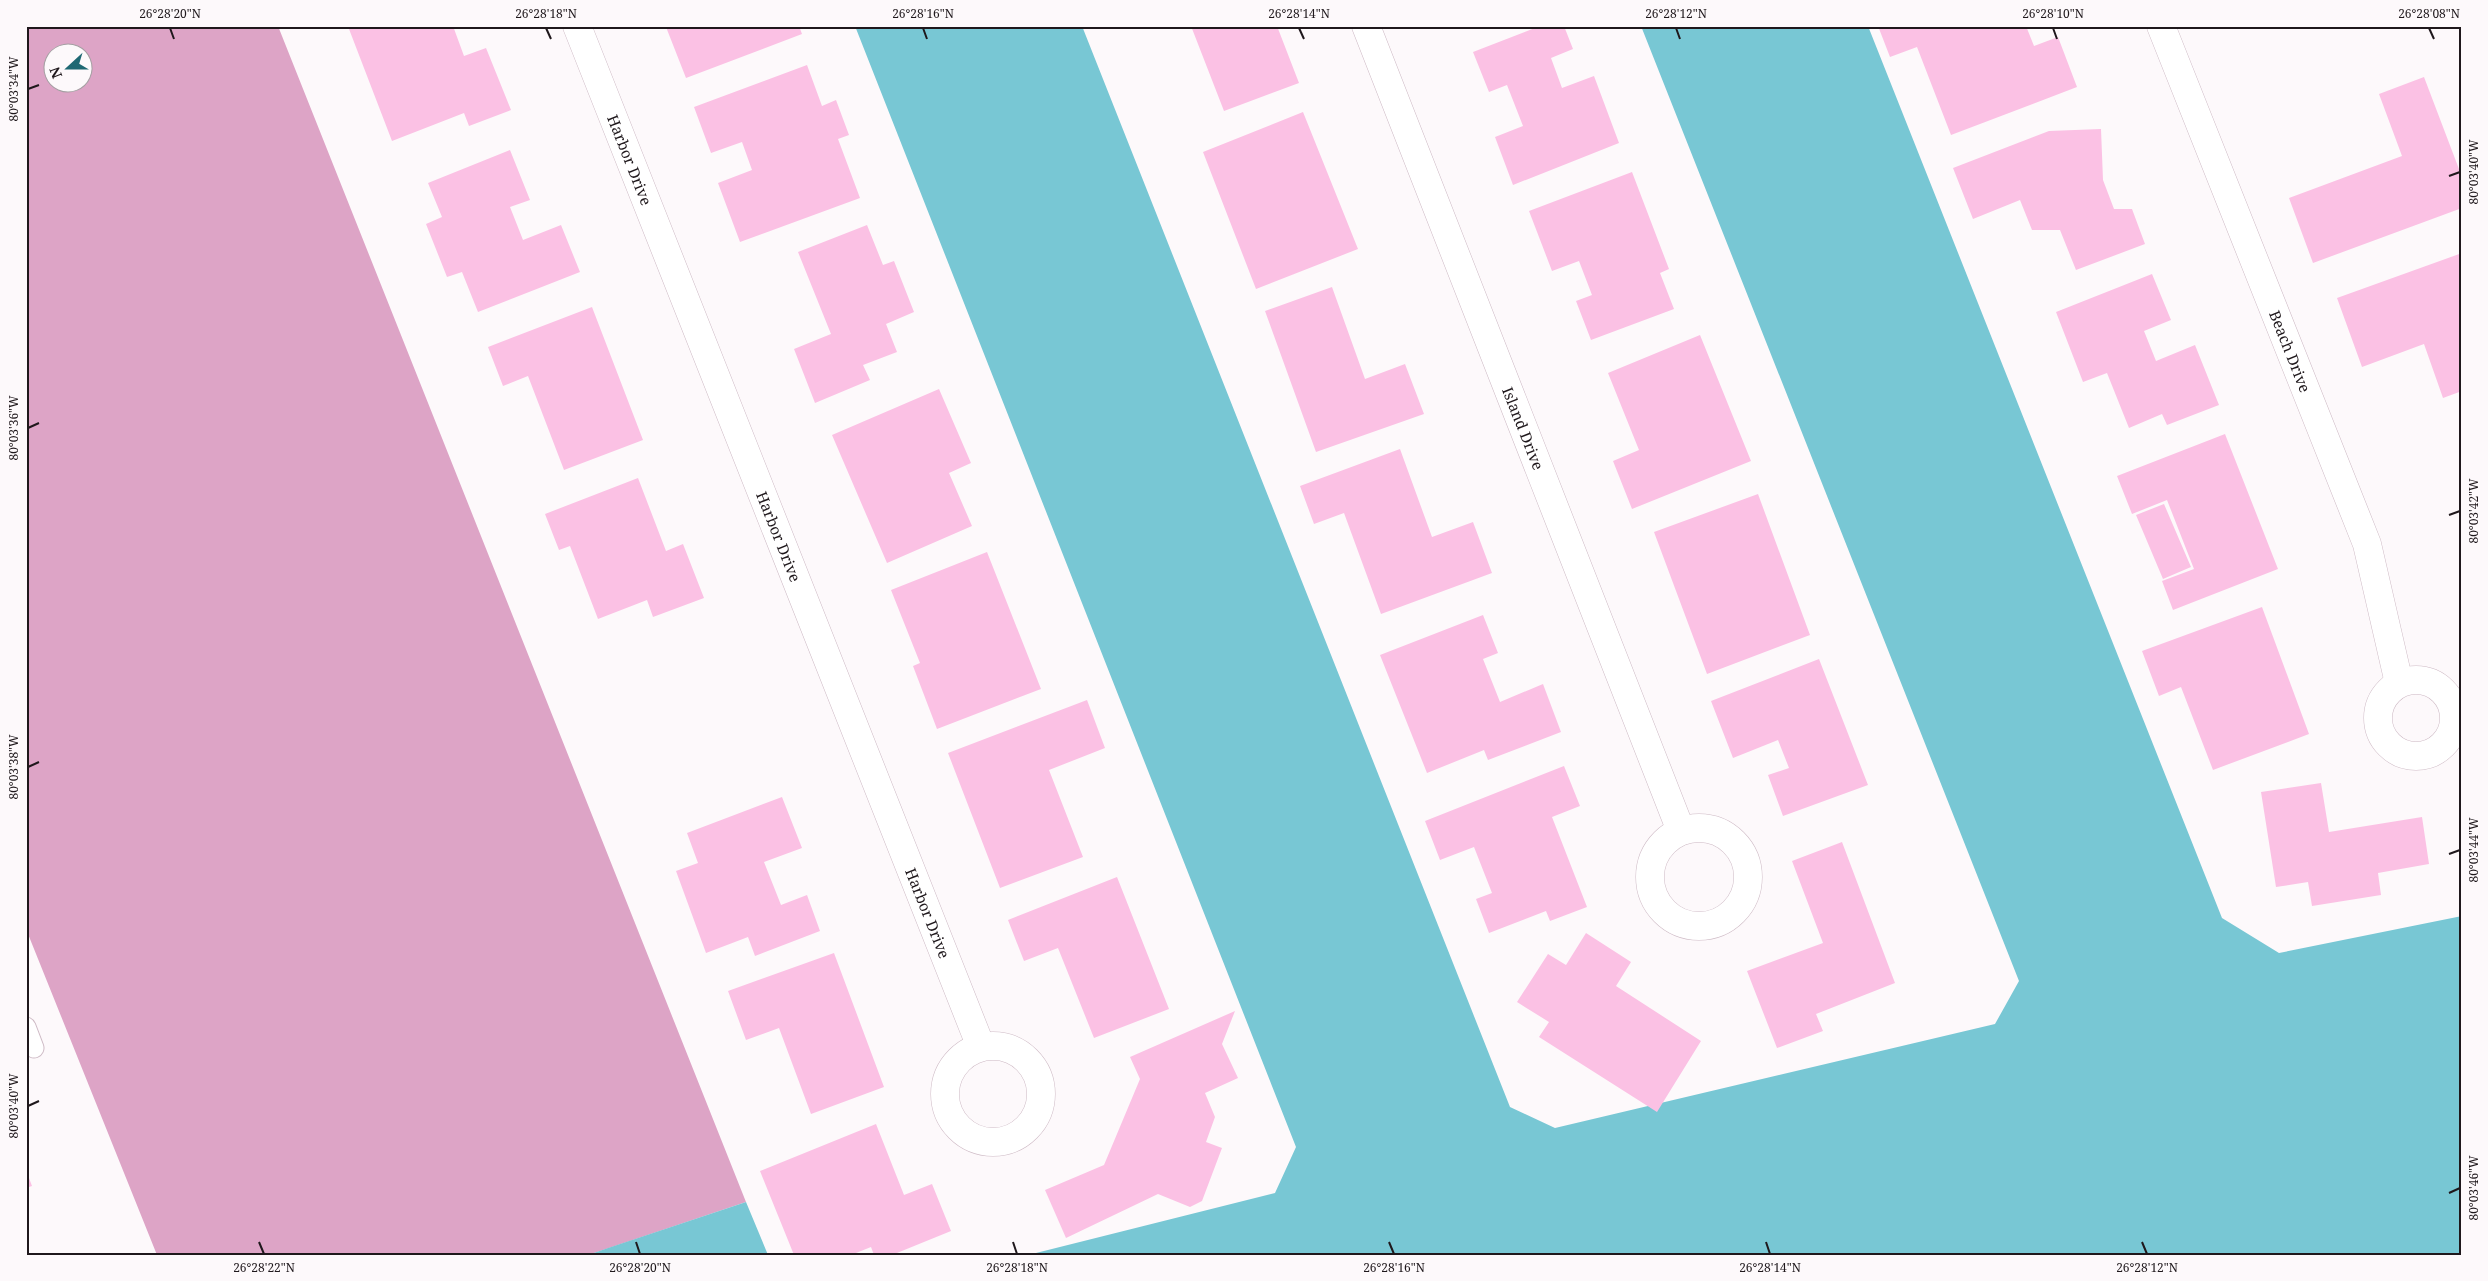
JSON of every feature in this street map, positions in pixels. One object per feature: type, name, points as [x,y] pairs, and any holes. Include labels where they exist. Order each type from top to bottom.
[{"type":"street","name":"Harbor Drive","points":[[577,26],[982,1047]]},
{"type":"street","name":"Island Drive","points":[[1366,26],[1681,831]]},
{"type":"street","name":"Beach Drive","points":[[2161,26],[2367,544],[2399,683]]},
{"type":"lane","points":[[26,1027],[34,1048]]},
{"type":"shaded area","points":[[26,26],[278,26],[746,1202],[588,1255],[157,1255],[26,929]]},
{"type":"water","points":[[855,26],[1082,26],[1510,1107],[1555,1128],[1995,1024],[2019,981],[1641,26],[1868,26],[2222,918],[2279,953],[2462,916],[2462,1255],[1028,1255],[1275,1193],[1296,1147]]},
{"type":"water","points":[[746,1202],[768,1255],[588,1255],[608,1248]]},
{"type":"building","points":[[357,26],[453,26],[464,56],[486,48],[511,110],[469,126],[464,113],[392,141],[349,29]]},
{"type":"building","points":[[799,26],[802,34],[686,78],[666,27]]},
{"type":"building","points":[[1191,26],[1277,26],[1299,83],[1224,111]]},
{"type":"building","points":[[1540,26],[1564,26],[1573,49],[1551,58],[1562,88],[1594,76],[1619,143],[1513,185],[1495,137],[1523,126],[1507,85],[1489,92],[1473,52]]},
{"type":"building","points":[[1878,26],[2026,26],[2034,46],[2058,37],[2077,87],[1951,135],[1917,47],[1890,57]]},
{"type":"building","points":[[807,65],[822,106],[836,100],[849,135],[838,139],[860,198],[740,242],[718,183],[752,170],[742,142],[711,153],[694,107]]},
{"type":"building","points":[[2424,77],[2462,177],[2462,208],[2313,263],[2289,198],[2402,156],[2379,94]]},
{"type":"building","points":[[1303,112],[1358,249],[1256,289],[1203,152]]},
{"type":"building","points":[[2101,129],[2103,180],[2114,209],[2132,209],[2145,244],[2076,270],[2060,230],[2032,230],[2020,200],[1973,219],[1953,168],[2049,131]]},
{"type":"building","points":[[510,150],[530,200],[510,207],[523,240],[561,225],[580,272],[478,312],[462,272],[447,277],[426,224],[442,217],[428,183]]},
{"type":"building","points":[[1632,172],[1669,269],[1660,273],[1674,309],[1591,340],[1576,301],[1592,295],[1579,261],[1552,271],[1529,211]]},
{"type":"building","points":[[867,225],[883,265],[894,261],[914,312],[886,324],[897,352],[863,365],[870,380],[815,403],[794,349],[831,334],[798,252]]},
{"type":"building","points":[[2462,253],[2462,391],[2443,398],[2424,344],[2362,367],[2337,298]]},
{"type":"building","points":[[2152,274],[2171,320],[2144,331],[2156,361],[2195,345],[2219,405],[2167,425],[2162,414],[2129,428],[2107,373],[2083,382],[2056,312]]},
{"type":"building","points":[[1332,287],[1365,379],[1405,364],[1424,414],[1316,452],[1265,311]]},
{"type":"building","points":[[592,307],[643,440],[564,470],[528,376],[503,386],[488,347]]},
{"type":"building","points":[[1700,335],[1751,461],[1632,509],[1613,461],[1639,450],[1608,373]]},
{"type":"building","points":[[939,389],[971,463],[949,473],[972,526],[887,563],[832,435]]},
{"type":"building","points":[[2225,434],[2278,569],[2173,610],[2162,581],[2194,569],[2167,500],[2132,514],[2117,476]]},
{"type":"building","points":[[1400,449],[1432,537],[1473,522],[1492,573],[1381,614],[1344,513],[1314,524],[1300,486]]},
{"type":"building","points":[[638,478],[666,551],[683,544],[704,598],[653,617],[647,600],[598,619],[570,546],[559,550],[545,514]]},
{"type":"building","points":[[1758,494],[1810,635],[1707,674],[1654,532]]},
{"type":"building","points":[[2164,504],[2191,567],[2163,579],[2136,515]]},
{"type":"building","points":[[987,552],[1041,689],[937,729],[913,666],[920,663],[891,590]]},
{"type":"building","points":[[2262,607],[2309,734],[2213,770],[2181,687],[2159,696],[2142,651]]},
{"type":"building","points":[[1483,615],[1498,653],[1483,659],[1500,702],[1543,684],[1561,732],[1488,760],[1484,750],[1427,773],[1380,655]]},
{"type":"building","points":[[1819,659],[1868,785],[1783,816],[1768,775],[1789,768],[1778,740],[1733,758],[1711,701]]},
{"type":"building","points":[[1087,700],[1105,748],[1049,770],[1083,857],[1000,888],[948,753]]},
{"type":"building","points":[[1564,766],[1580,806],[1552,817],[1587,907],[1550,921],[1546,911],[1489,933],[1476,899],[1492,893],[1474,847],[1440,860],[1425,821]]},
{"type":"building","points":[[2321,783],[2329,832],[2422,817],[2429,864],[2378,873],[2381,895],[2312,906],[2308,882],[2276,887],[2261,792]]},
{"type":"building","points":[[782,797],[802,848],[764,862],[781,905],[807,895],[820,931],[755,956],[748,937],[706,953],[676,871],[698,863],[687,833]]},
{"type":"building","points":[[1842,842],[1895,983],[1816,1014],[1823,1031],[1777,1048],[1747,971],[1823,943],[1792,861]]},
{"type":"building","points":[[1117,877],[1169,1009],[1094,1038],[1058,948],[1024,961],[1008,920]]},
{"type":"building","points":[[1586,933],[1631,962],[1616,986],[1701,1041],[1657,1112],[1539,1037],[1549,1022],[1517,1002],[1548,954],[1566,965]]},
{"type":"building","points":[[834,953],[884,1087],[811,1114],[779,1028],[746,1040],[728,991]]},
{"type":"building","points":[[1235,1011],[1222,1044],[1238,1078],[1205,1093],[1215,1117],[1206,1142],[1222,1148],[1202,1201],[1190,1207],[1158,1194],[1066,1238],[1045,1190],[1104,1165],[1140,1079],[1130,1057]]},
{"type":"building","points":[[876,1124],[904,1195],[932,1184],[951,1231],[892,1255],[874,1255],[871,1247],[851,1255],[794,1255],[760,1171]]},
{"type":"building","points":[[26,1170],[32,1186],[26,1188]]}]
